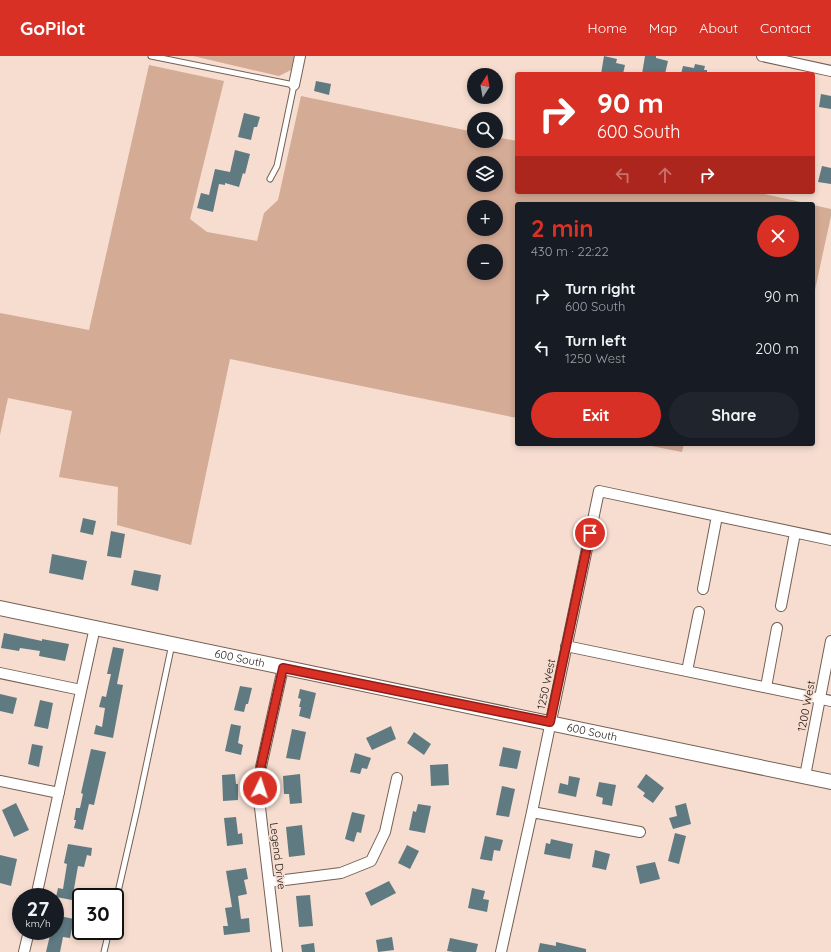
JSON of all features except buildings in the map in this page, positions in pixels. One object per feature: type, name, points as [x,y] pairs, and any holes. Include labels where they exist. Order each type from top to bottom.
[{"type":"main road","name":"600 South","points":[[0,608],[831,782]]},
{"type":"street","points":[[294,84],[300,56]]},
{"type":"street","points":[[762,56],[831,71]]},
{"type":"street","name":"1250 West","points":[[501,952],[532,812],[599,491],[717,516]]},
{"type":"street","points":[[703,589],[717,516],[831,540]]},
{"type":"street","points":[[781,606],[795,533]]},
{"type":"street","points":[[687,671],[699,612]]},
{"type":"street","points":[[38,888],[95,627]]},
{"type":"street","points":[[766,687],[777,628]]},
{"type":"street","name":"1200 West","points":[[805,776],[831,641]]},
{"type":"street","points":[[566,646],[831,701]]},
{"type":"street","name":"Legend Drive","points":[[277,952],[259,799],[261,766],[283,668]]},
{"type":"street","points":[[0,673],[81,690]]},
{"type":"street","points":[[269,882],[341,873],[371,861],[385,832],[397,778]]},
{"type":"street","points":[[0,781],[59,793]]},
{"type":"street","points":[[532,812],[640,832]]},
{"type":"street","points":[[24,952],[27,940]]},
{"type":"lane","points":[[151,56],[294,84],[277,166],[270,179]]},
{"type":"lane","points":[[119,888],[172,644]]},
{"type":"lane","points":[[104,952],[107,940]]},
{"type":"shaded area","points":[[193,56],[294,56],[291,70],[279,76]]},
{"type":"shaded area","points":[[149,65],[224,81],[190,219],[207,232],[257,241],[264,213],[278,200],[301,96],[467,131],[467,148],[503,148],[503,138],[515,141],[515,194],[764,194],[801,202],[515,202],[515,418],[230,359],[191,545],[117,525],[118,487],[59,477],[72,411],[8,398],[0,435],[0,313],[89,330]]},
{"type":"shaded area","points":[[815,205],[831,209],[831,216],[815,290]]},
{"type":"shaded area","points":[[651,446],[684,446],[682,452]]},
{"type":"route","points":[[260,788],[261,766],[283,668],[550,722],[590,533]]}]
